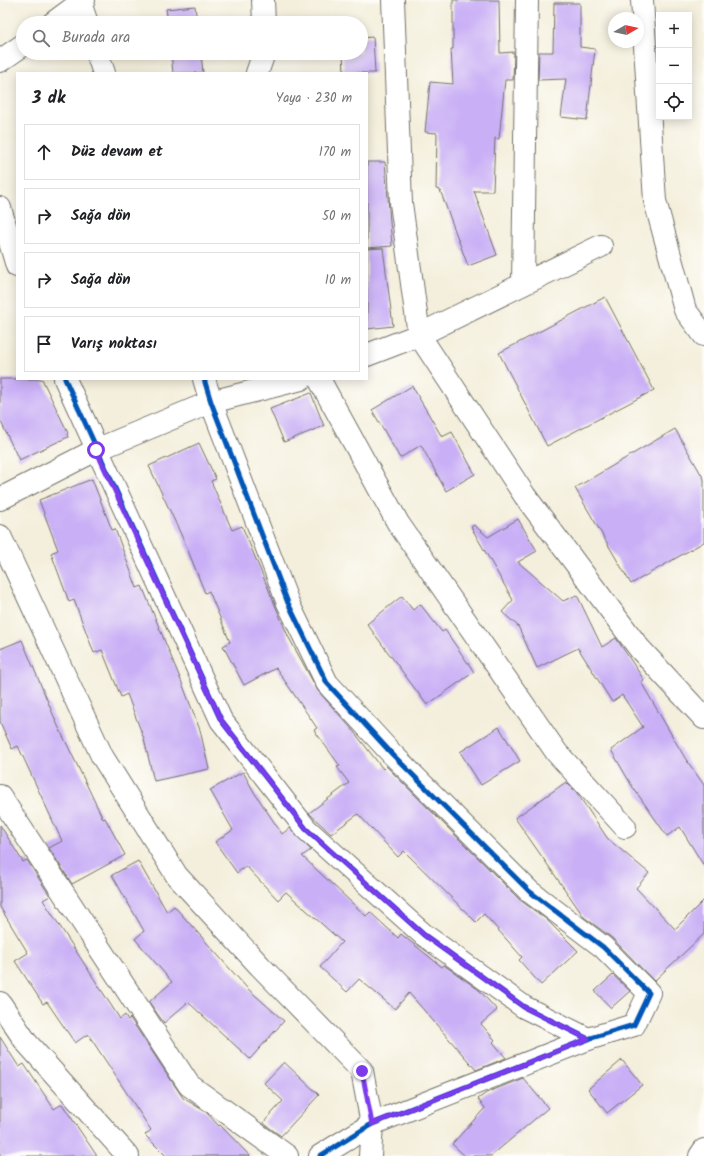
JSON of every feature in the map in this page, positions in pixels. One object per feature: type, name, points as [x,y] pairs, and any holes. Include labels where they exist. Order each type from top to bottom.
[{"type":"street","points":[[263,0],[264,16]]},
{"type":"street","points":[[393,0],[401,203],[419,335],[534,508],[639,648],[704,718]]},
{"type":"street","points":[[523,284],[527,0]]},
{"type":"street","points":[[642,0],[656,201],[685,310],[704,335]]},
{"type":"street","points":[[62,16],[82,1],[85,16]]},
{"type":"street","points":[[0,61],[16,49]]},
{"type":"street","points":[[100,60],[104,72]]},
{"type":"street","points":[[257,72],[262,60]]},
{"type":"street","points":[[266,60],[269,72]]},
{"type":"street","points":[[0,208],[16,263]]},
{"type":"street","points":[[368,355],[419,335],[601,246]]},
{"type":"street","points":[[65,380],[96,450],[221,720],[306,829],[424,935],[524,1007],[588,1039]]},
{"type":"street","points":[[204,380],[210,402],[288,603],[327,683],[393,755],[529,891],[603,947],[649,993],[634,1025],[588,1039],[372,1124],[320,1156]]},
{"type":"street","points":[[0,499],[96,450],[210,402],[297,380]]},
{"type":"street","points":[[320,380],[398,523],[557,753],[625,827]]},
{"type":"street","points":[[0,536],[102,756],[169,863],[178,876],[260,966],[362,1071],[372,1124],[370,1156]]},
{"type":"street","points":[[0,796],[189,1085],[287,1156]]},
{"type":"street","points":[[0,1003],[26,1042],[128,1156]]},
{"type":"street","points":[[700,1156],[704,1150]]},
{"type":"building","points":[[453,0],[499,0],[500,53],[514,52],[513,80],[505,80],[499,139],[495,138],[493,191],[474,191],[497,255],[468,266],[440,190],[436,189],[437,133],[425,132],[430,82],[453,84],[451,49],[453,49]]},
{"type":"building","points":[[554,3],[580,3],[580,47],[595,49],[587,120],[561,117],[566,79],[538,80],[539,52],[553,52]]},
{"type":"building","points":[[195,6],[196,16],[167,16],[166,9]]},
{"type":"building","points":[[368,37],[373,37],[375,73],[344,72],[343,60],[368,60]]},
{"type":"building","points":[[172,60],[202,60],[203,72],[173,72]]},
{"type":"building","points":[[368,162],[385,162],[392,246],[368,248]]},
{"type":"building","points":[[383,248],[393,326],[368,329],[368,249]]},
{"type":"building","points":[[605,297],[654,390],[547,446],[499,353]]},
{"type":"building","points":[[0,379],[42,380],[68,433],[68,437],[19,460],[0,420]]},
{"type":"building","points":[[412,386],[442,437],[452,432],[475,474],[446,491],[421,445],[400,458],[372,410]]},
{"type":"building","points":[[311,393],[324,426],[284,442],[270,409]]},
{"type":"building","points":[[675,429],[704,479],[704,542],[631,584],[575,488]]},
{"type":"building","points":[[199,443],[216,479],[211,481],[232,530],[242,526],[288,636],[318,691],[351,728],[383,769],[386,766],[520,900],[546,919],[578,951],[541,985],[519,960],[522,957],[484,914],[476,922],[404,851],[398,857],[358,814],[331,834],[309,813],[349,783],[337,767],[340,766],[314,730],[317,728],[276,668],[244,685],[223,646],[230,642],[209,591],[205,593],[185,543],[149,466]]},
{"type":"building","points":[[92,479],[112,530],[115,529],[137,588],[142,586],[182,683],[200,730],[209,769],[154,781],[144,739],[127,694],[121,697],[102,650],[94,653],[74,600],[69,602],[51,553],[58,550],[39,500]]},
{"type":"building","points":[[518,519],[537,551],[518,562],[563,601],[577,595],[602,647],[616,638],[644,680],[641,682],[685,758],[704,785],[704,866],[680,827],[667,836],[632,786],[611,750],[643,727],[622,695],[612,702],[578,648],[537,668],[518,626],[502,612],[513,600],[471,527],[474,525],[488,537]]},
{"type":"building","points":[[402,596],[413,610],[420,604],[442,632],[445,630],[474,672],[427,705],[367,624]]},
{"type":"building","points":[[22,640],[58,726],[103,819],[105,818],[125,855],[72,884],[49,848],[62,841],[18,746],[12,749],[0,722],[0,649]]},
{"type":"building","points":[[499,727],[520,761],[481,785],[460,752]]},
{"type":"building","points":[[243,772],[254,792],[282,834],[290,828],[311,850],[302,856],[366,916],[370,912],[398,938],[401,934],[442,967],[444,965],[479,990],[497,1010],[481,1024],[495,1040],[493,1042],[506,1058],[476,1070],[409,993],[395,1009],[359,979],[347,992],[320,967],[342,942],[286,892],[278,900],[246,866],[237,873],[215,842],[233,830],[210,790]]},
{"type":"building","points":[[566,782],[577,793],[608,839],[649,873],[636,888],[675,929],[704,900],[704,934],[654,981],[612,938],[584,917],[515,818]]},
{"type":"building","points":[[0,825],[23,862],[27,860],[50,896],[43,900],[120,1019],[125,1015],[128,1020],[130,1018],[183,1098],[206,1112],[250,1156],[166,1156],[145,1135],[151,1130],[88,1034],[75,1043],[47,1002],[43,1004],[15,961],[28,953],[0,907]]},
{"type":"building","points":[[138,861],[167,912],[174,906],[247,988],[284,1021],[250,1059],[188,1002],[164,1023],[149,1002],[172,982],[135,939],[144,931],[112,875]]},
{"type":"building","points":[[613,975],[630,991],[611,1008],[595,991]]},
{"type":"building","points":[[0,1037],[19,1067],[24,1064],[54,1109],[62,1104],[97,1156],[0,1156]]},
{"type":"building","points":[[622,1060],[642,1085],[607,1113],[588,1089]]},
{"type":"building","points":[[284,1062],[319,1095],[281,1136],[263,1123],[283,1101],[264,1083]]},
{"type":"building","points":[[523,1078],[548,1108],[491,1156],[465,1156],[452,1144],[485,1108],[478,1099],[486,1093]]},
{"type":"cycle path","points":[[65,380],[221,720],[306,829],[424,935],[524,1007],[588,1039]]},
{"type":"cycle path","points":[[204,380],[211,402],[288,603],[327,683],[393,755],[529,891],[603,947],[649,993],[634,1025],[588,1039],[372,1124],[320,1156]]},
{"type":"route","points":[[96,450],[221,720],[306,829],[424,935],[524,1007],[588,1039],[372,1124],[362,1071]]}]
